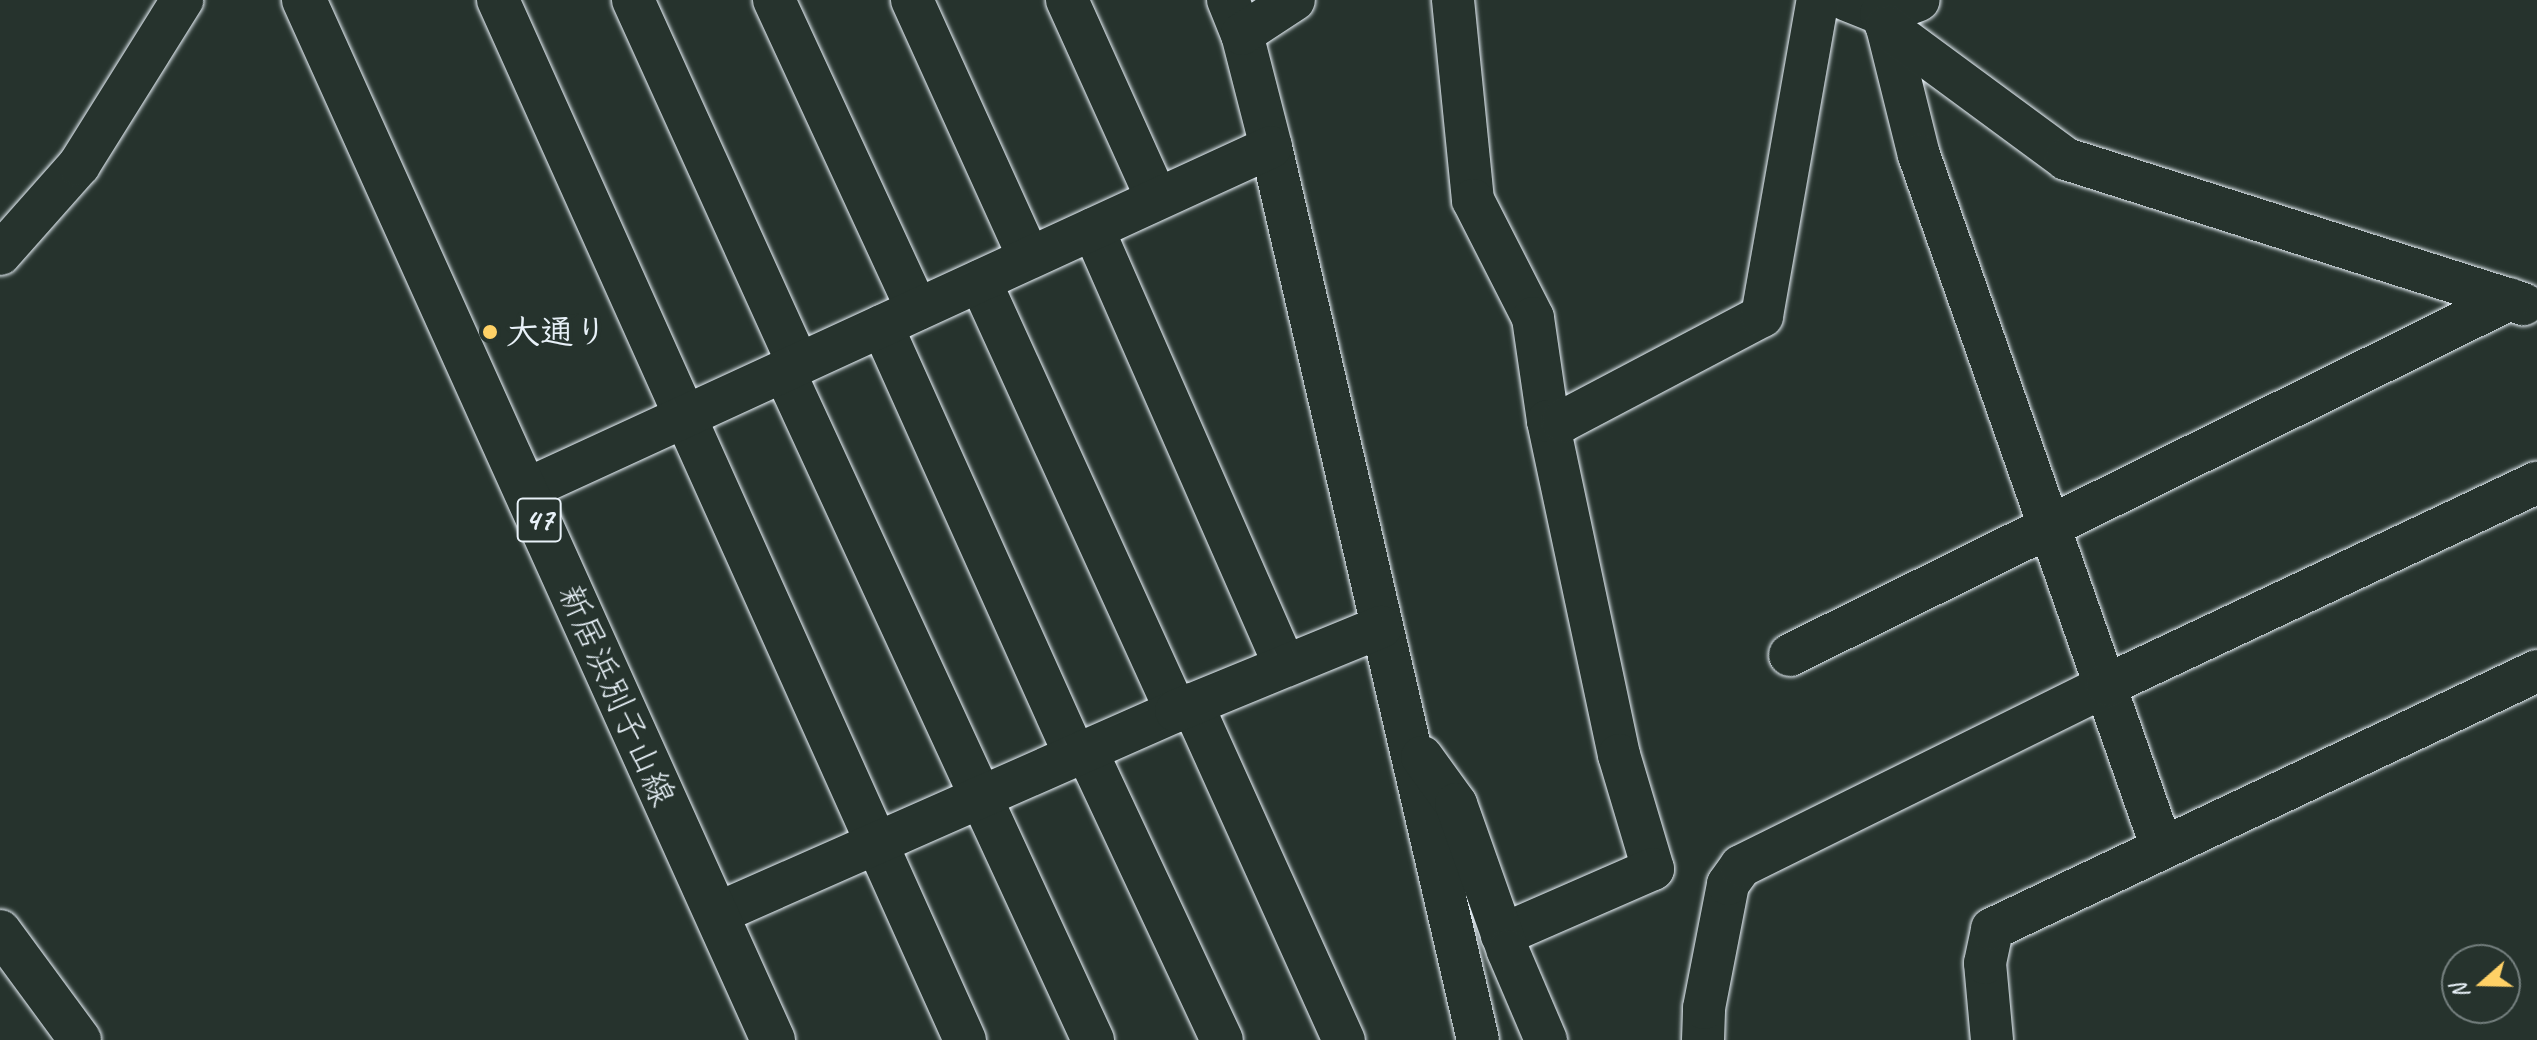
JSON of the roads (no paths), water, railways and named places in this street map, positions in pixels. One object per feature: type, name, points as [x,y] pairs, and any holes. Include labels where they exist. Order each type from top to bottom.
[{"type":"main road","name":"新居浜別子山線","points":[[304,0],[773,1040]]},
{"type":"street","points":[[0,254],[79,165],[182,0]]},
{"type":"street","points":[[498,0],[965,1040]]},
{"type":"street","points":[[633,0],[791,368],[981,797],[1093,1040]]},
{"type":"street","points":[[774,0],[899,318],[1081,752],[1222,1040]]},
{"type":"street","points":[[912,0],[1029,258]]},
{"type":"street","points":[[1067,0],[1157,199]]},
{"type":"street","points":[[1294,0],[1235,17],[1271,147],[1381,627],[1412,743],[1478,1040]]},
{"type":"street","points":[[1453,0],[1473,200],[1533,318],[1548,421],[1619,755],[1653,869],[1502,935]]},
{"type":"street","points":[[1548,421],[1563,421],[1762,316],[1818,0]]},
{"type":"street","points":[[1884,10],[2066,159],[2524,304]]},
{"type":"street","points":[[1884,10],[1919,155],[2052,525],[2162,848]]},
{"type":"street","points":[[525,490],[1271,147]]},
{"type":"street","points":[[1093,229],[1285,666]]},
{"type":"street","points":[[980,281],[1344,1040]]},
{"type":"street","points":[[1790,655],[2052,525],[2524,304]]},
{"type":"street","points":[[1703,1040],[1704,1008],[1728,884],[1741,866],[2107,685],[2537,483]]},
{"type":"street","points":[[716,914],[1184,707],[1381,627]]},
{"type":"street","points":[[1992,1040],[1985,963],[1992,929],[2537,671]]},
{"type":"street","points":[[1412,743],[1456,804],[1502,935],[1546,1040]]},
{"type":"street","points":[[0,931],[80,1040]]},
{"type":"place","name":"大通り","points":[[490,332]]}]
